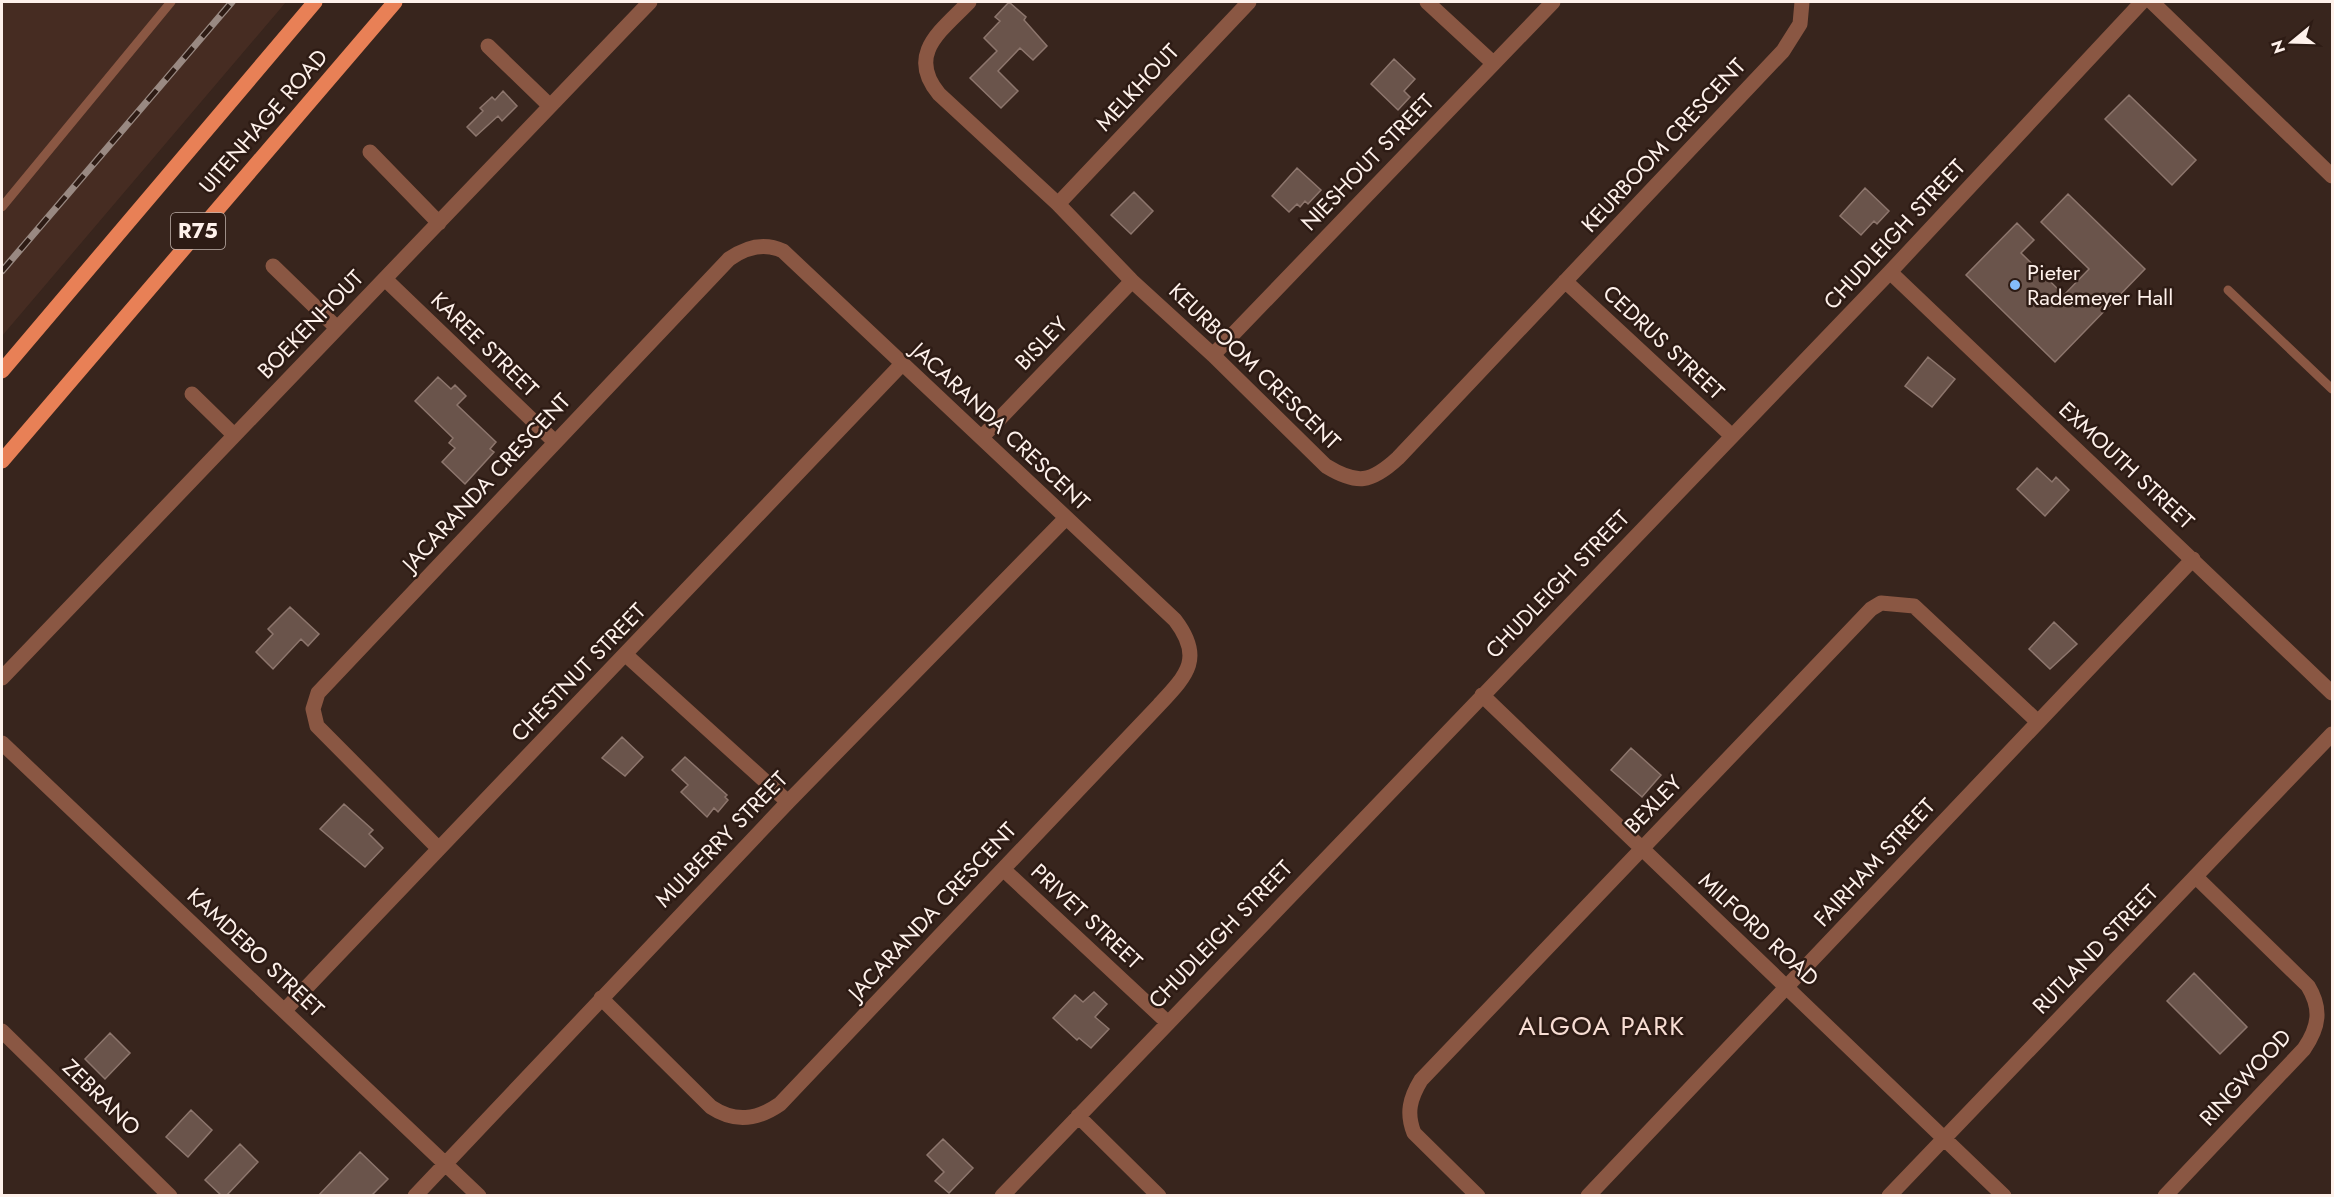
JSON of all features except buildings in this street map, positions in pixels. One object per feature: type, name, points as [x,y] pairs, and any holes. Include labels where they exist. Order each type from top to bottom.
[{"type":"main road","name":"UITENHAGE ROAD","points":[[2,370],[315,2]]},
{"type":"main road","name":"UITENHAGE ROAD","points":[[2,461],[395,2]]},
{"type":"street","name":"BOEKENHOUT","points":[[2,678],[649,2]]},
{"type":"street","name":"KEURBOOM CRESCENT","points":[[969,2],[927,49],[924,59],[930,83],[1058,204],[1132,281],[1214,355],[1326,466],[1350,478],[1370,478],[1398,458],[1783,51],[1800,24],[1802,2]]},
{"type":"street","name":"MELKHOUT","points":[[1058,204],[1249,2]]},
{"type":"street","points":[[1427,2],[1493,63]]},
{"type":"street","name":"NIESHOUT STREET","points":[[1214,355],[1553,2]]},
{"type":"street","name":"CHUDLEIGH STREET","points":[[1002,1196],[1890,272],[2142,2]]},
{"type":"street","points":[[2152,2],[2332,176]]},
{"type":"street","points":[[488,46],[549,105]]},
{"type":"street","points":[[370,152],[439,224]]},
{"type":"street","name":"JACARANDA CRESCENT","points":[[438,848],[317,726],[314,718],[315,700],[318,693],[729,259],[740,251],[754,247],[771,245],[783,250],[902,364],[983,436],[1175,620],[1188,640],[1191,652],[1189,667],[1182,680],[1159,705],[780,1104],[759,1116],[737,1118],[724,1116],[711,1107],[601,998]]},
{"type":"street","points":[[273,266],[337,328]]},
{"type":"street","name":"EXMOUTH STREET","points":[[1890,272],[2332,693]]},
{"type":"street","name":"KAREE STREET","points":[[385,279],[555,442]]},
{"type":"street","name":"BISLEY","points":[[983,436],[1132,281]]},
{"type":"street","name":"CEDRUS STREET","points":[[1565,281],[1732,436]]},
{"type":"street","name":"CHESTNUT STREET","points":[[285,1010],[902,364]]},
{"type":"street","points":[[192,394],[234,435]]},
{"type":"street","name":"MULBERRY STREET","points":[[414,1196],[788,802],[1066,518]]},
{"type":"street","name":"FAIRHAM STREET","points":[[1588,1196],[2193,559]]},
{"type":"street","name":"BEXLEY","points":[[1478,1196],[1414,1133],[1409,1122],[1409,1106],[1412,1094],[1421,1080],[1862,617],[1881,603],[1914,606],[2038,722]]},
{"type":"street","points":[[626,655],[788,802]]},
{"type":"street","name":"MILFORD ROAD","points":[[1482,695],[1641,850],[1788,986],[2004,1196]]},
{"type":"street","name":"RUTLAND STREET","points":[[1889,1196],[2332,734]]},
{"type":"street","name":"KAMDEBO STREET","points":[[2,743],[479,1196]]},
{"type":"street","name":"PRIVET STREET","points":[[1003,869],[1167,1022]]},
{"type":"street","name":"RINGWOOD","points":[[2165,1196],[2304,1049],[2314,1034],[2319,1016],[2316,999],[2308,986],[2196,877]]},
{"type":"street","name":"ZEBRANO","points":[[2,1031],[170,1196]]},
{"type":"street","points":[[1077,1116],[1159,1196]]},
{"type":"lane","points":[[2,207],[171,2]]},
{"type":"lane","points":[[2228,290],[2332,389]]},
{"type":"shaded area","points":[[2,2],[286,2],[2,336]]},
{"type":"railway","points":[[2,271],[232,2]]},
{"type":"place","name":"Pieter Rademeyer Hall","points":[[2015,285]]},
{"type":"district","name":"ALGOA PARK","points":[[1602,1026]]}]
